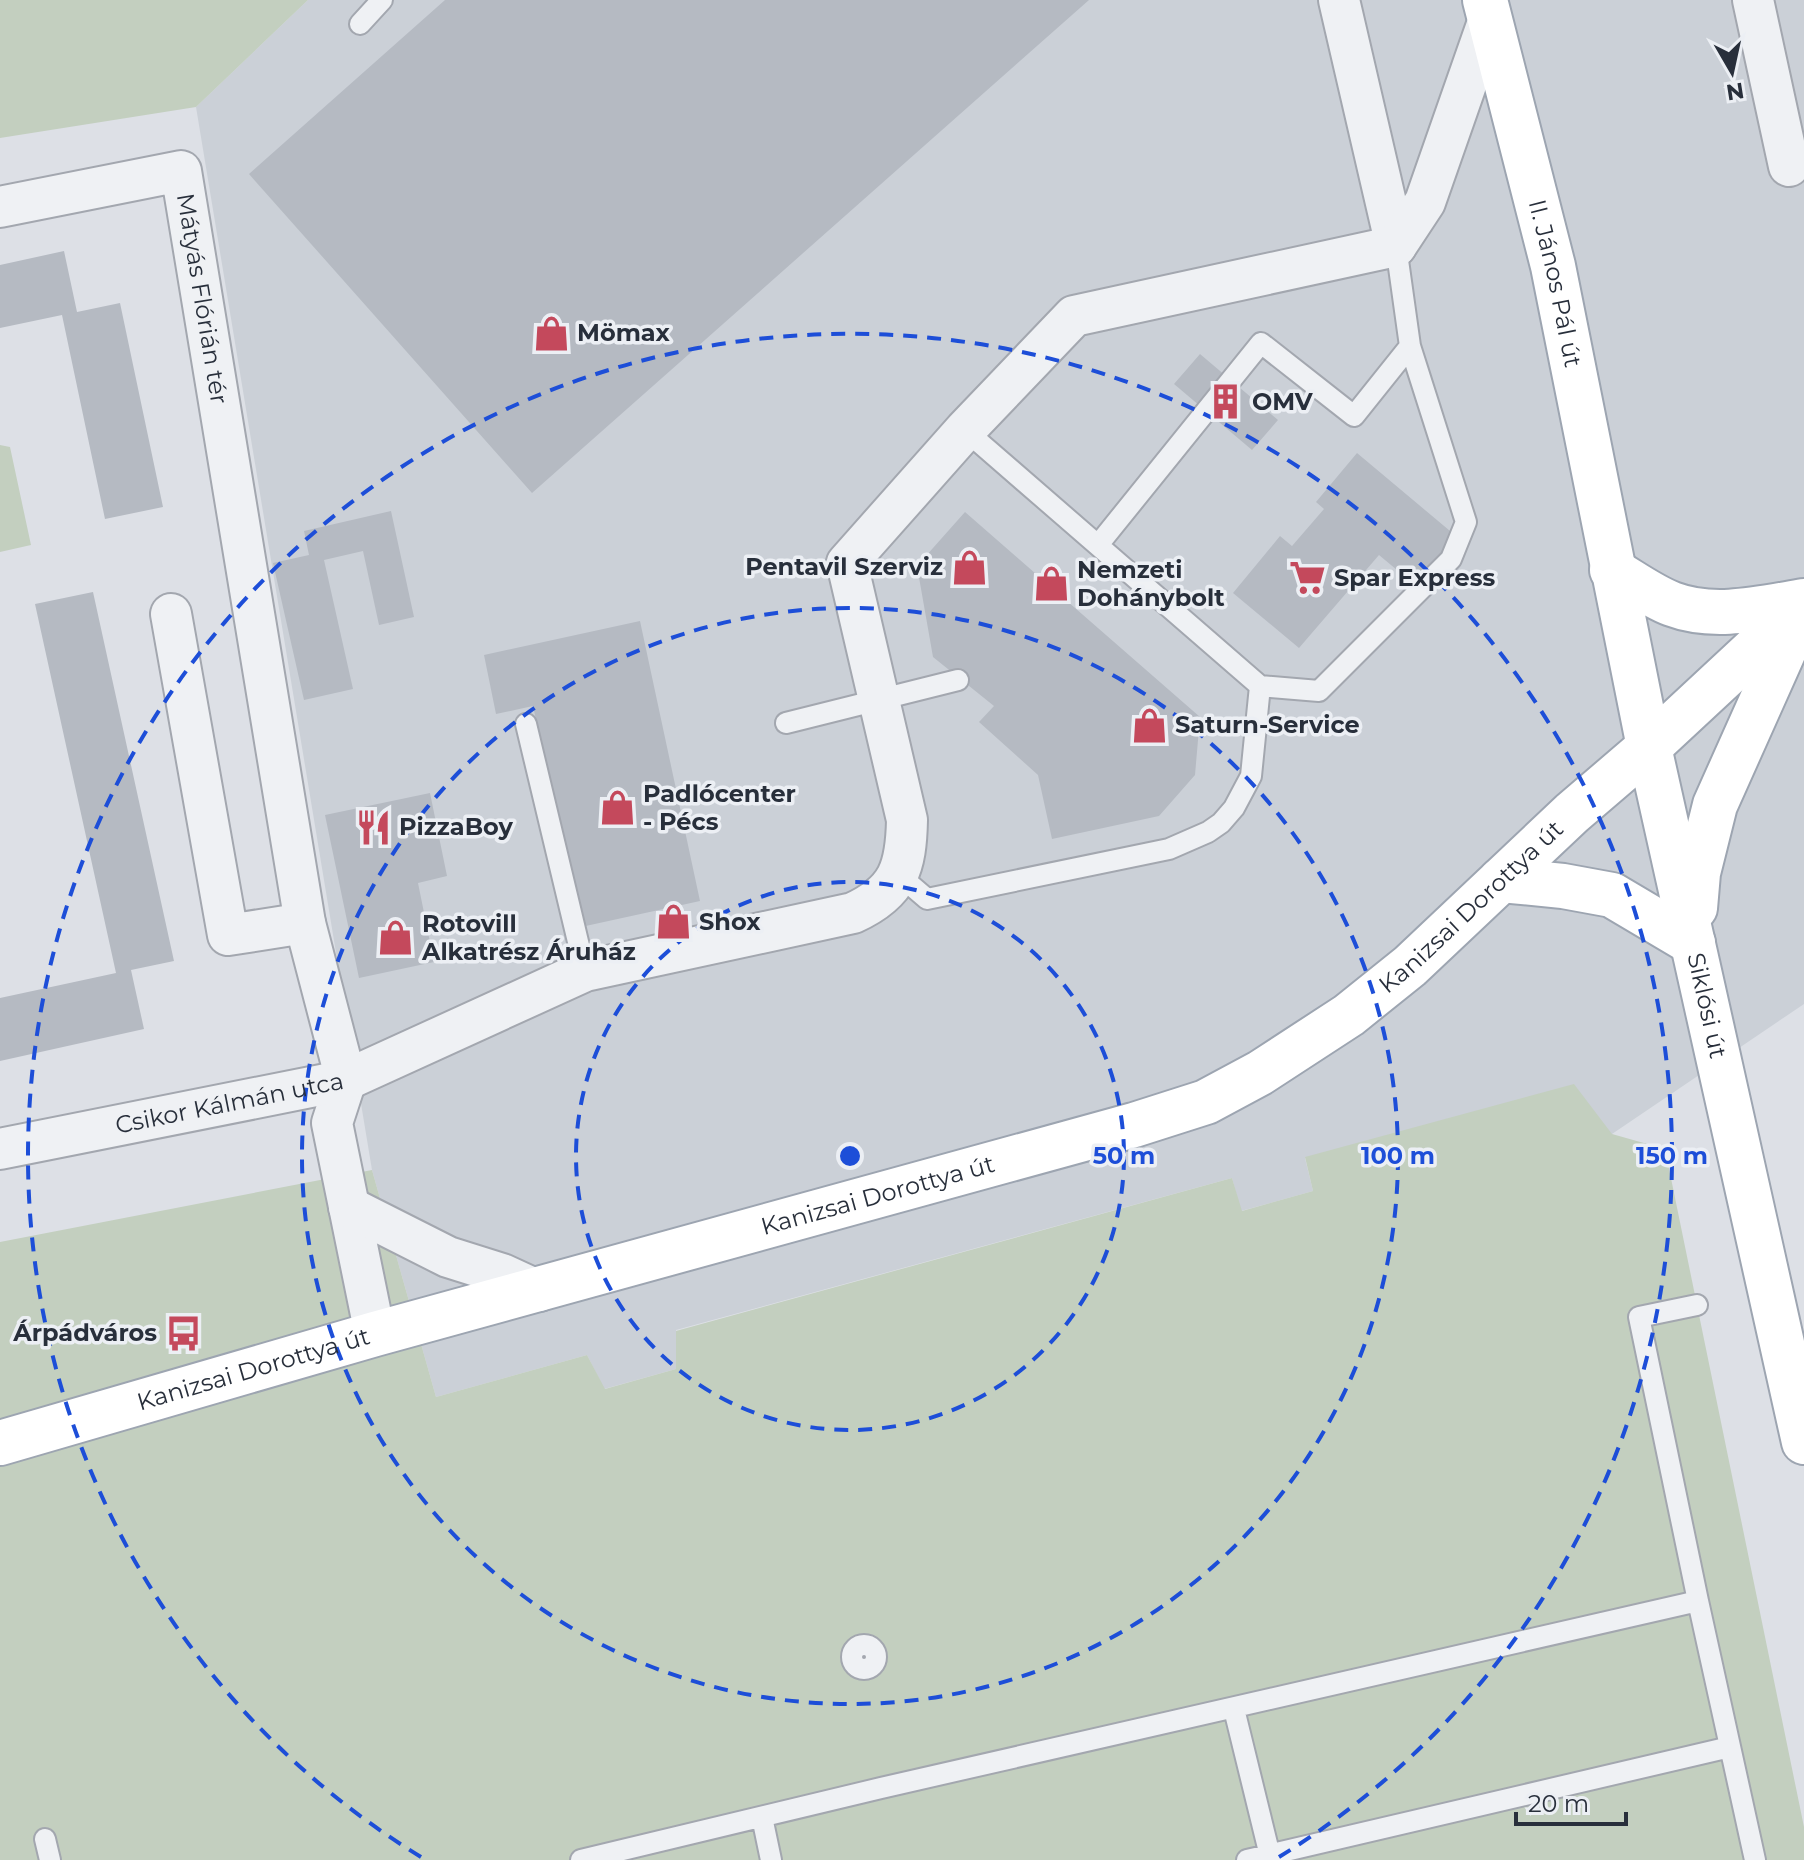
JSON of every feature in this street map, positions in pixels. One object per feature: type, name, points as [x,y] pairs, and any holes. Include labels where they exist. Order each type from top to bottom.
[{"type":"main road","name":"II. János Pál út","points":[[1487,10],[1553,266],[1612,570]]},
{"type":"main road","points":[[1612,570],[1672,604],[1699,611],[1749,611],[1804,603]]},
{"type":"main road","name":"Siklósi út","points":[[1612,570],[1804,1442]]},
{"type":"main road","points":[[1501,880],[1612,895],[1693,943],[1698,873],[1715,805],[1804,603]]},
{"type":"main road","name":"Kanizsai Dorottya út","points":[[0,1443],[375,1334],[1134,1125],[1206,1102],[1260,1073],[1349,1015],[1410,966],[1804,603]]},
{"type":"street","points":[[1339,0],[1396,246]]},
{"type":"street","points":[[1753,0],[1789,166]]},
{"type":"street","points":[[375,1334],[332,1123],[346,1080],[585,971],[853,913],[874,903],[890,889],[899,875],[907,846],[907,820],[847,563],[965,430],[1074,316],[1396,246],[1425,202],[1487,10]]},
{"type":"street","name":"Mátyás Flórián tér","points":[[0,207],[181,171],[237,514]]},
{"type":"street","name":"Csikor Kálmán utca","points":[[0,1149],[346,1080],[305,923],[237,514]]},
{"type":"street","points":[[171,614],[228,935],[305,923]]},
{"type":"street","points":[[349,1207],[448,1257],[502,1274],[539,1291]]},
{"type":"lane","points":[[360,24],[382,0]]},
{"type":"lane","points":[[965,430],[1260,686],[1319,691],[1451,559],[1466,522],[1410,346],[1396,246]]},
{"type":"lane","points":[[1098,545],[1261,343],[1354,416],[1410,346]]},
{"type":"lane","points":[[786,723],[958,680]]},
{"type":"lane","points":[[899,875],[927,899],[1169,849],[1191,841],[1221,823],[1245,792],[1253,761],[1260,686]]},
{"type":"lane","points":[[526,724],[585,971]]},
{"type":"lane","points":[[1697,1305],[1639,1317],[1755,1860]]},
{"type":"lane","points":[[581,1860],[1698,1601]]},
{"type":"lane","points":[[1234,1709],[1271,1857]]},
{"type":"lane","points":[[1247,1860],[1271,1857],[1730,1747]]},
{"type":"lane","points":[[762,1817],[771,1860]]},
{"type":"lane","points":[[45,1839],[50,1860]]},
{"type":"shaded area","points":[[308,0],[1804,0],[1804,1004],[1612,1134],[1305,1158],[1313,1191],[1241,1211],[1232,1178],[676,1330],[676,1369],[604,1389],[587,1355],[436,1397],[372,1170],[196,107]]},
{"type":"green space","points":[[0,0],[308,0],[196,107],[0,138]]},
{"type":"green space","points":[[0,445],[10,447],[31,545],[0,552]]},
{"type":"green space","points":[[1574,1084],[1612,1134],[1665,1149],[1804,1827],[1804,1860],[0,1860],[0,1242],[372,1170],[436,1397],[587,1355],[605,1389],[676,1369],[676,1331],[1232,1178],[1242,1211],[1313,1191],[1305,1157]]},
{"type":"building","name":"Mömax","points":[[445,0],[1089,0],[532,493],[249,174]]},
{"type":"building","points":[[64,251],[77,312],[120,303],[163,507],[105,519],[62,315],[0,328],[0,265]]},
{"type":"building","name":"OMV","points":[[1200,354],[1278,420],[1252,450],[1174,384]]},
{"type":"building","points":[[1357,453],[1456,536],[1415,585],[1379,555],[1299,648],[1233,593],[1280,536],[1292,546],[1324,509],[1316,502]]},
{"type":"building","points":[[391,511],[414,617],[379,625],[363,551],[324,560],[353,689],[304,700],[273,563],[309,555],[304,531]]},
{"type":"building","points":[[965,512],[1200,717],[1195,775],[1159,816],[1052,839],[1038,775],[979,722],[994,706],[933,657],[917,566]]},
{"type":"building","points":[[93,592],[174,961],[131,970],[144,1029],[0,1061],[0,998],[116,973],[35,604]]},
{"type":"building","name":"Padlócenter - Pécs","points":[[640,621],[700,901],[581,927],[533,706],[496,714],[484,655]]},
{"type":"building","points":[[430,793],[447,876],[418,883],[434,962],[359,978],[325,815]]},
{"type":"place","name":"Mömax","points":[[551,333]]},
{"type":"place","name":"OMV","points":[[1226,402]]},
{"type":"place","name":"Pentavil Szerviz","points":[[969,567]]},
{"type":"place","name":"Spar Express","points":[[1308,578]]},
{"type":"place","name":"Nemzeti Dohánybolt","points":[[1051,584]]},
{"type":"place","name":"Saturn-Service","points":[[1149,725]]},
{"type":"place","name":"Padlócenter - Pécs","points":[[617,808]]},
{"type":"place","name":"PizzaBoy","points":[[373,827]]},
{"type":"place","name":"Shox","points":[[673,922]]},
{"type":"place","name":"Rotovill Alkatrész Áruház","points":[[396,938]]},
{"type":"place","name":"Árpádváros","points":[[183,1333]]}]
